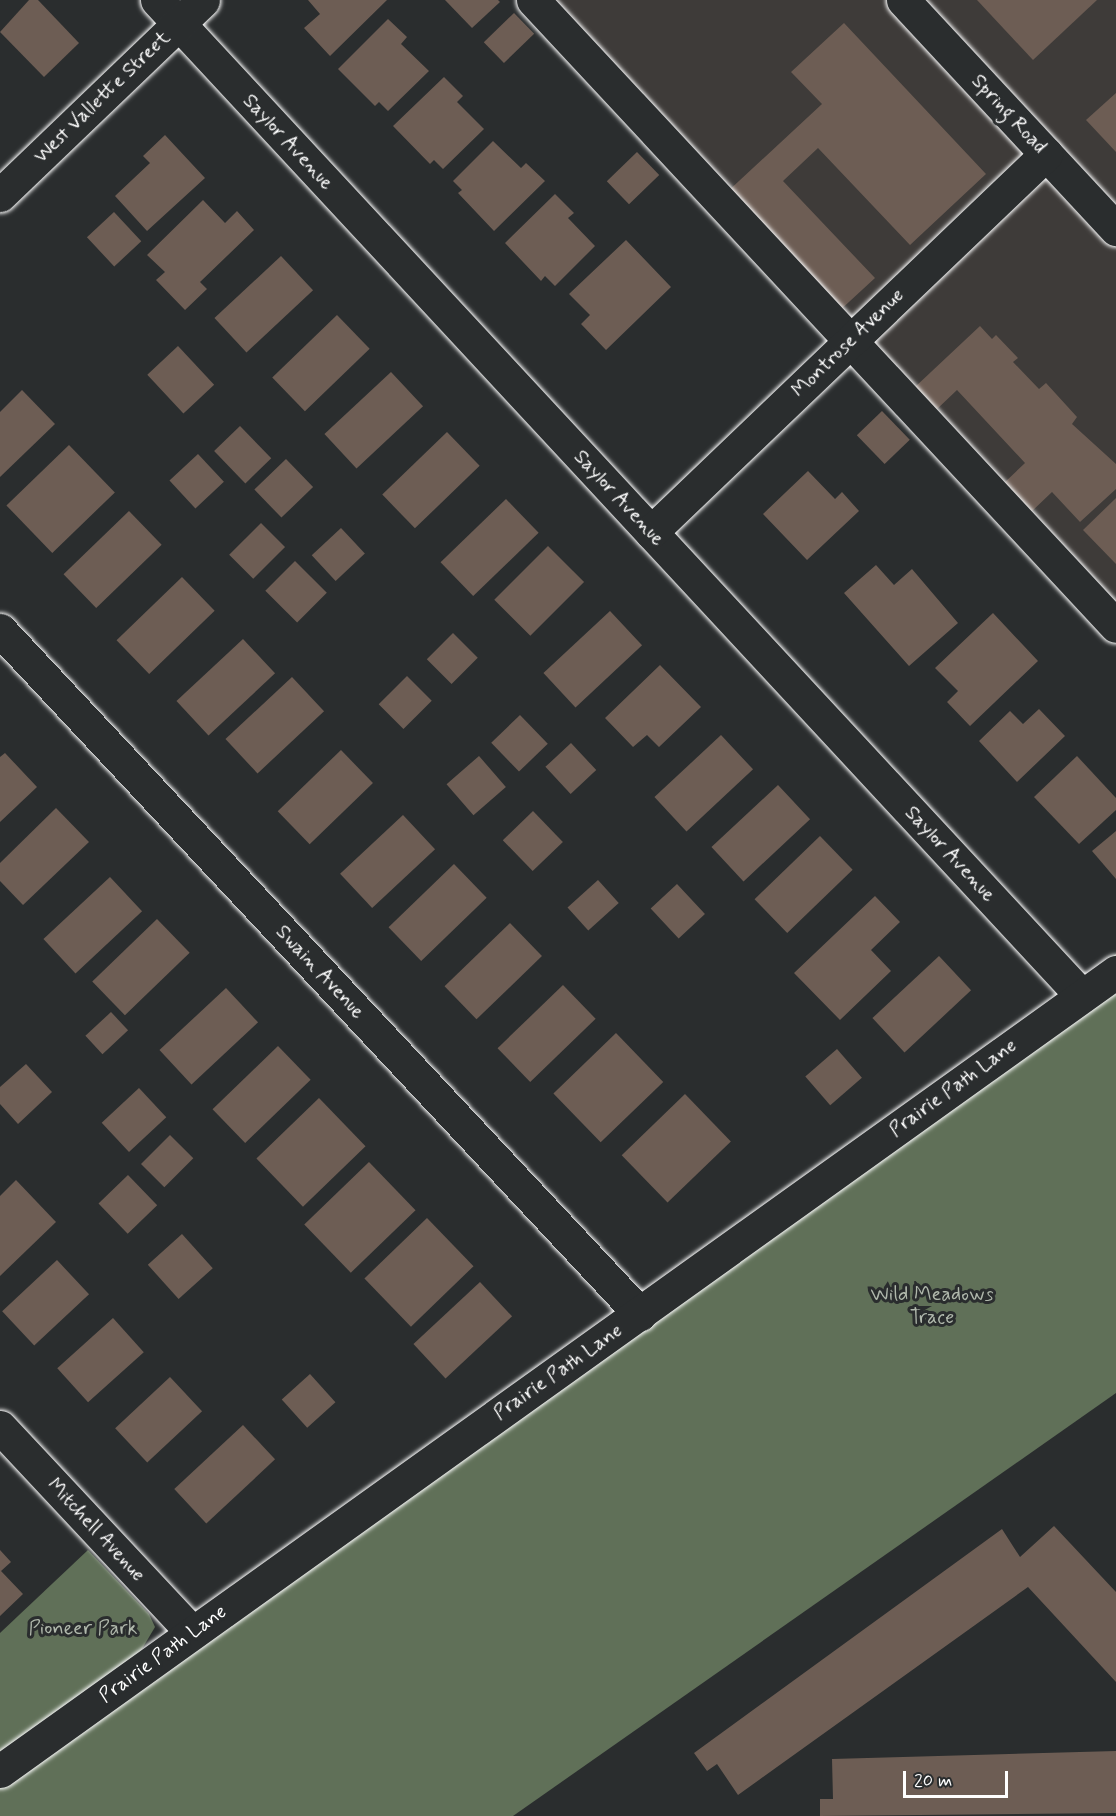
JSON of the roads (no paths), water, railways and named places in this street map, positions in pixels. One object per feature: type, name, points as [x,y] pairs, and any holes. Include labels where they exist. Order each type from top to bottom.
[{"type":"street","name":"Saylor Avenue","points":[[157,0],[1082,996]]},
{"type":"street","name":"West Vallette Street","points":[[0,195],[204,0]]},
{"type":"street","points":[[533,0],[1116,626]]},
{"type":"street","name":"Spring Road","points":[[903,0],[1116,229]]},
{"type":"street","name":"Montrose Avenue","points":[[651,532],[1046,154]]},
{"type":"street","name":"Swain Avenue","points":[[0,630],[640,1314]]},
{"type":"street","name":"Prairie Path Lane","points":[[0,1771],[1116,972]]},
{"type":"street","name":"Mitchell Avenue","points":[[0,1427],[192,1632]]},
{"type":"park label","name":"Wild Meadows Trace","points":[[932,1306]]},
{"type":"park label","name":"Pioneer Park","points":[[83,1628]]}]
